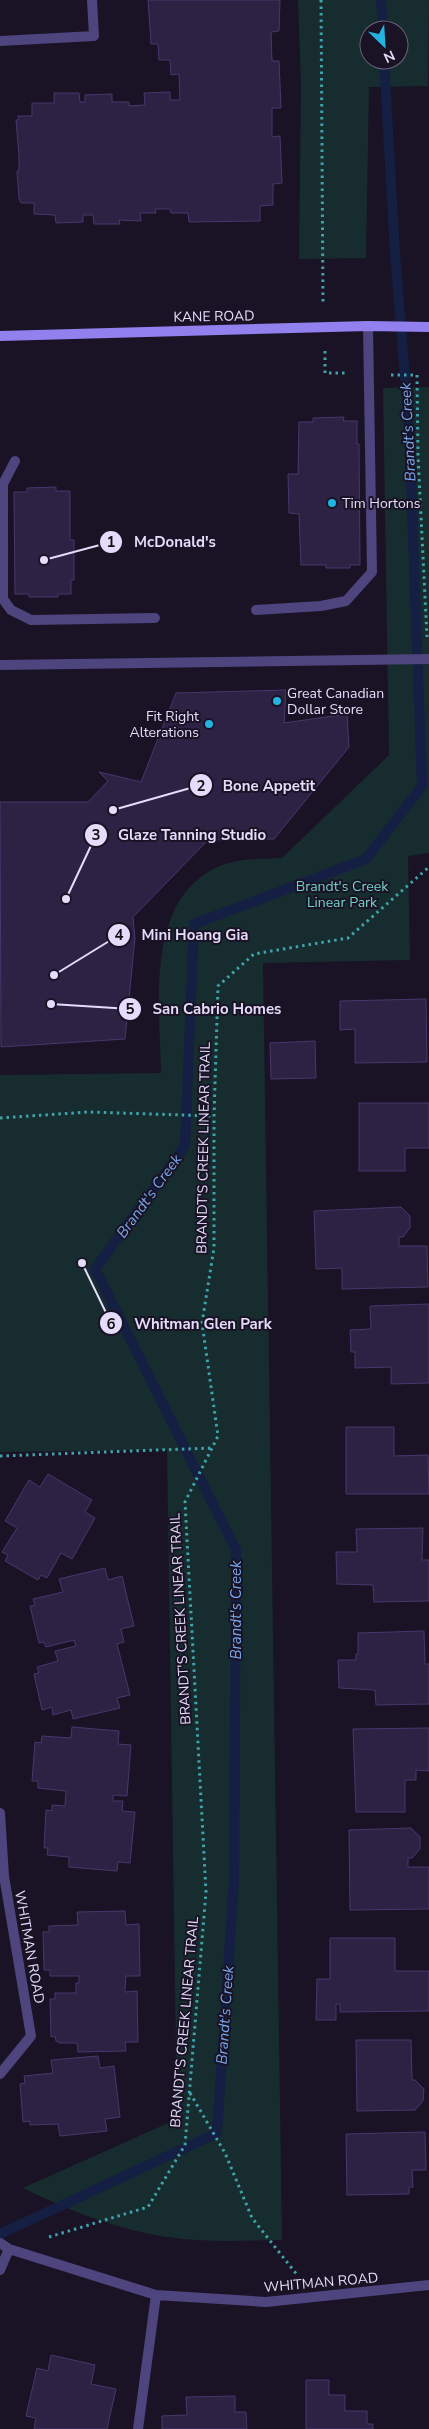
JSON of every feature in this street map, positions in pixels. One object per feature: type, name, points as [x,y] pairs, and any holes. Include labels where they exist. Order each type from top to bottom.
[{"type":"street","points":[[0,41],[94,36],[92,0]]},
{"type":"street","points":[[256,610],[321,606],[346,601],[372,572],[368,326]]},
{"type":"street","name":"KANE ROAD","points":[[0,336],[368,326],[429,327]]},
{"type":"street","points":[[15,461],[3,484],[3,599],[12,610],[31,620],[155,618]]},
{"type":"street","points":[[0,665],[429,659]]},
{"type":"street","name":"WHITMAN ROAD","points":[[0,1813],[4,1876],[31,2036],[0,2074]]},
{"type":"street","name":"WHITMAN ROAD","points":[[0,2243],[9,2249],[156,2294],[266,2302],[429,2286],[429,2290]]},
{"type":"street","points":[[0,2270],[9,2249]]},
{"type":"street","points":[[138,2429],[156,2294]]},
{"type":"path","name":"BRANDT'S CREEK LINEAR TRAIL","points":[[46,2238],[148,2206],[185,2145],[206,1892],[185,1502],[218,1436],[202,1323],[214,1248],[214,1116],[218,986],[254,954],[348,938],[429,867]]},
{"type":"path","points":[[0,1118],[88,1112],[214,1116]]},
{"type":"path","points":[[0,1456],[212,1448]]},
{"type":"path","points":[[190,2092],[225,2152],[252,2218],[315,2298]]},
{"type":"green space","points":[[298,0],[429,0],[428,86],[369,87],[366,258],[299,259],[301,84]]},
{"type":"green space","name":"Brandt's Creek Linear Park","points":[[429,387],[429,853],[408,856],[410,960],[263,963],[282,2240],[219,2241],[175,2238],[130,2229],[86,2216],[23,2188],[177,2119],[167,1450],[0,1452],[0,1075],[161,1073],[159,985],[162,954],[168,925],[180,900],[199,879],[225,864],[246,860],[282,858],[389,755],[383,388]]},
{"type":"building","points":[[148,0],[280,0],[279,31],[271,32],[272,61],[279,61],[281,108],[272,108],[272,137],[280,136],[282,183],[273,184],[273,205],[260,206],[260,221],[189,222],[188,213],[171,213],[170,209],[155,209],[156,213],[140,213],[141,221],[119,220],[120,224],[94,224],[93,215],[83,215],[83,222],[56,223],[55,215],[34,214],[34,203],[21,203],[17,171],[19,170],[19,156],[16,120],[19,120],[18,116],[32,116],[32,103],[54,103],[54,93],[79,93],[80,102],[85,102],[85,95],[112,94],[112,102],[129,102],[129,106],[145,105],[144,93],[170,92],[170,100],[180,100],[179,74],[171,75],[170,60],[159,60],[158,44],[151,44]]},
{"type":"building","points":[[344,417],[343,421],[357,421],[357,444],[359,444],[360,565],[350,565],[350,568],[326,568],[326,565],[301,565],[299,514],[289,513],[288,474],[298,474],[299,422],[313,422],[313,418]]},
{"type":"building","points":[[56,487],[56,491],[70,491],[70,540],[74,540],[74,580],[71,580],[71,594],[58,594],[58,597],[29,597],[29,594],[15,594],[14,492],[27,492],[27,488]]},
{"type":"building","points":[[286,690],[284,723],[347,714],[349,747],[274,839],[208,840],[133,917],[135,938],[125,1039],[1,1047],[0,802],[88,802],[108,781],[99,772],[141,782],[176,693]]},
{"type":"building","points":[[426,999],[427,1062],[355,1063],[355,1029],[340,1030],[340,1001]]},
{"type":"building","points":[[315,1041],[316,1078],[271,1079],[270,1043]]},
{"type":"building","points":[[359,1103],[429,1103],[429,1148],[405,1148],[405,1171],[359,1171]]},
{"type":"building","points":[[401,1207],[410,1216],[410,1228],[403,1237],[399,1237],[399,1246],[427,1246],[428,1287],[342,1289],[342,1268],[316,1269],[314,1211]]},
{"type":"building","points":[[429,1304],[429,1383],[391,1384],[391,1367],[355,1368],[355,1352],[351,1352],[350,1330],[371,1329],[370,1306]]},
{"type":"building","points":[[346,1427],[394,1427],[394,1456],[428,1455],[429,1494],[346,1494]]},
{"type":"building","points":[[48,1474],[92,1500],[85,1512],[95,1518],[72,1559],[61,1553],[47,1578],[41,1575],[38,1580],[5,1561],[8,1555],[2,1552],[17,1528],[5,1521],[29,1480],[40,1487]]},
{"type":"building","points":[[423,1528],[422,1560],[429,1560],[429,1601],[374,1602],[373,1585],[337,1584],[336,1552],[357,1552],[356,1529]]},
{"type":"building","points":[[105,1568],[108,1580],[122,1576],[134,1626],[121,1629],[124,1642],[117,1644],[130,1695],[117,1698],[120,1708],[73,1719],[71,1710],[53,1715],[52,1707],[42,1710],[34,1674],[39,1673],[37,1667],[58,1661],[55,1651],[76,1646],[74,1640],[46,1647],[44,1642],[39,1643],[30,1606],[35,1605],[33,1599],[63,1592],[59,1579]]},
{"type":"building","points":[[424,1631],[425,1664],[429,1664],[429,1704],[376,1705],[375,1690],[339,1688],[338,1660],[356,1660],[356,1654],[358,1654],[358,1633]]},
{"type":"building","points":[[72,1727],[119,1731],[118,1744],[131,1745],[127,1796],[113,1795],[113,1801],[123,1801],[122,1811],[135,1812],[130,1863],[118,1862],[117,1871],[69,1867],[69,1857],[47,1855],[48,1848],[44,1848],[46,1810],[52,1811],[52,1805],[65,1806],[66,1791],[38,1788],[38,1781],[32,1781],[35,1742],[41,1743],[42,1736],[71,1738]]},
{"type":"building","points":[[429,1728],[429,1771],[416,1770],[416,1780],[405,1780],[405,1812],[356,1812],[353,1729]]},
{"type":"building","points":[[411,1828],[420,1837],[420,1849],[412,1858],[408,1858],[408,1867],[429,1867],[429,1909],[350,1910],[349,1830]]},
{"type":"building","points":[[125,1911],[126,1925],[139,1924],[140,1976],[126,1976],[125,1989],[125,1992],[137,1991],[138,2042],[125,2042],[126,2051],[78,2052],[77,2043],[60,2043],[56,2041],[55,2036],[51,2037],[50,1999],[55,1999],[55,1993],[76,1993],[76,1983],[79,1983],[79,1976],[50,1976],[50,1970],[44,1970],[43,1932],[49,1932],[49,1926],[78,1925],[77,1912]]},
{"type":"building","points":[[330,1938],[395,1938],[395,1971],[429,1971],[429,2011],[340,2012],[340,2004],[336,2004],[336,2020],[316,2020],[317,1979],[330,1979]]},
{"type":"building","points":[[356,2040],[411,2040],[412,2080],[415,2080],[424,2089],[423,2101],[415,2110],[357,2111]]},
{"type":"building","points":[[98,2056],[100,2068],[114,2066],[120,2117],[105,2119],[107,2131],[60,2136],[58,2124],[30,2125],[30,2121],[23,2122],[20,2084],[25,2083],[24,2076],[53,2073],[51,2060]]},
{"type":"building","points":[[425,2132],[426,2170],[412,2170],[413,2187],[409,2187],[409,2194],[347,2195],[346,2134]]},
{"type":"building","points":[[51,2355],[95,2365],[91,2384],[116,2389],[107,2429],[34,2429],[36,2418],[26,2416],[37,2368],[48,2371]]},
{"type":"building","points":[[306,2380],[329,2380],[329,2395],[345,2395],[345,2411],[367,2411],[367,2424],[373,2424],[373,2429],[306,2429]]},
{"type":"building","points":[[235,2396],[235,2412],[246,2412],[247,2429],[162,2429],[162,2416],[187,2415],[186,2397]]},
{"type":"waterway","name":"Brandt's Creek","points":[[381,0],[382,20]]},
{"type":"waterway","name":"Brandt's Creek","points":[[0,2234],[217,2133],[234,1881],[236,1550],[95,1269],[185,1146],[194,924],[366,859],[422,786],[409,426],[395,254],[385,70]]},
{"type":"place","name":"Tim Hortons","points":[[332,503]]},
{"type":"place","name":"McDonald's","points":[[44,560]]},
{"type":"place","name":"Great Canadian Dollar Store","points":[[277,701]]},
{"type":"place","name":"Fit Right Alterations","points":[[209,724]]},
{"type":"place","name":"Bone Appetit","points":[[113,810]]},
{"type":"place","name":"Glaze Tanning Studio","points":[[66,899]]},
{"type":"place","name":"Mini Hoang Gia","points":[[54,975]]},
{"type":"place","name":"San Cabrio Homes","points":[[51,1004]]},
{"type":"place","name":"Whitman Glen Park","points":[[82,1263]]}]
